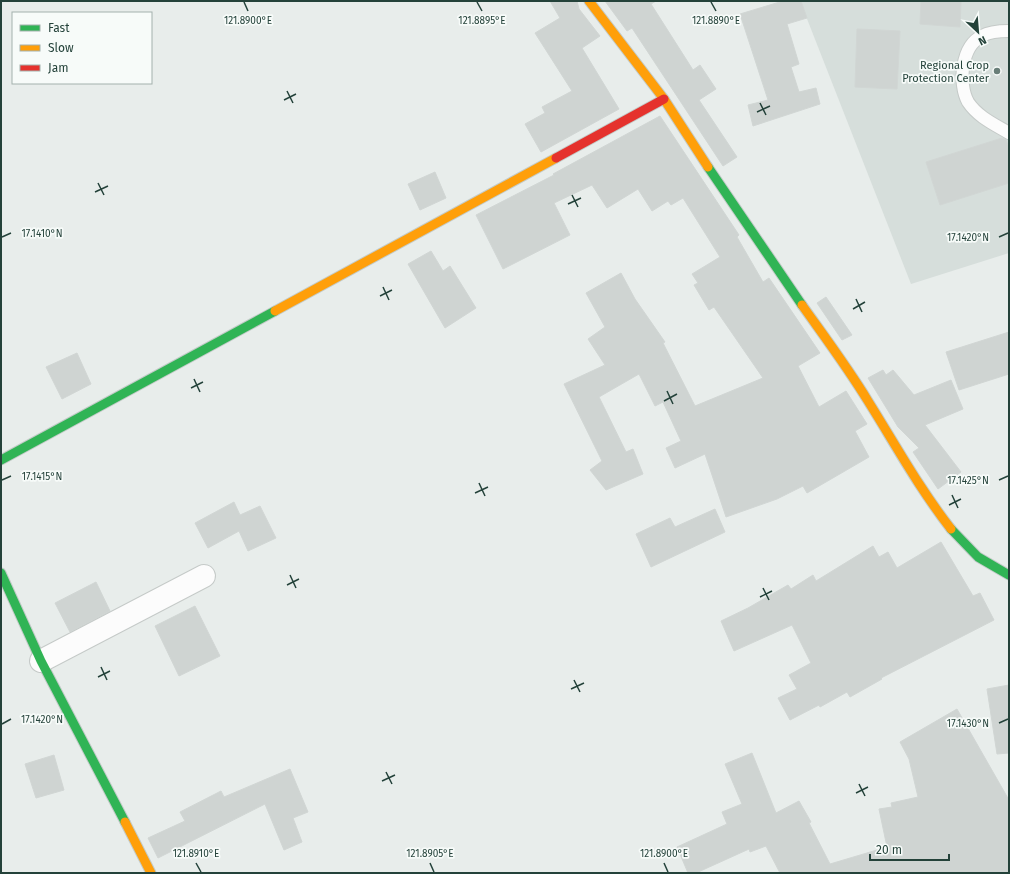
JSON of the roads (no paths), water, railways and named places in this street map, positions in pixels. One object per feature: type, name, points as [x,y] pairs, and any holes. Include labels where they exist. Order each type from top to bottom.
[{"type":"street","points":[[589,1],[664,99],[702,159],[867,399],[908,468],[934,507],[958,537],[978,557],[1009,575]]},
{"type":"street","points":[[1,460],[664,99]]},
{"type":"street","points":[[1,573],[41,661],[151,873]]},
{"type":"street","points":[[41,661],[204,576]]},
{"type":"lane","points":[[1009,31],[981,36],[971,46],[965,59],[962,73],[963,88],[968,101],[975,110],[984,119],[1009,133]]},
{"type":"place","name":"Regional Crop Protection Center","points":[[997,71]]}]
